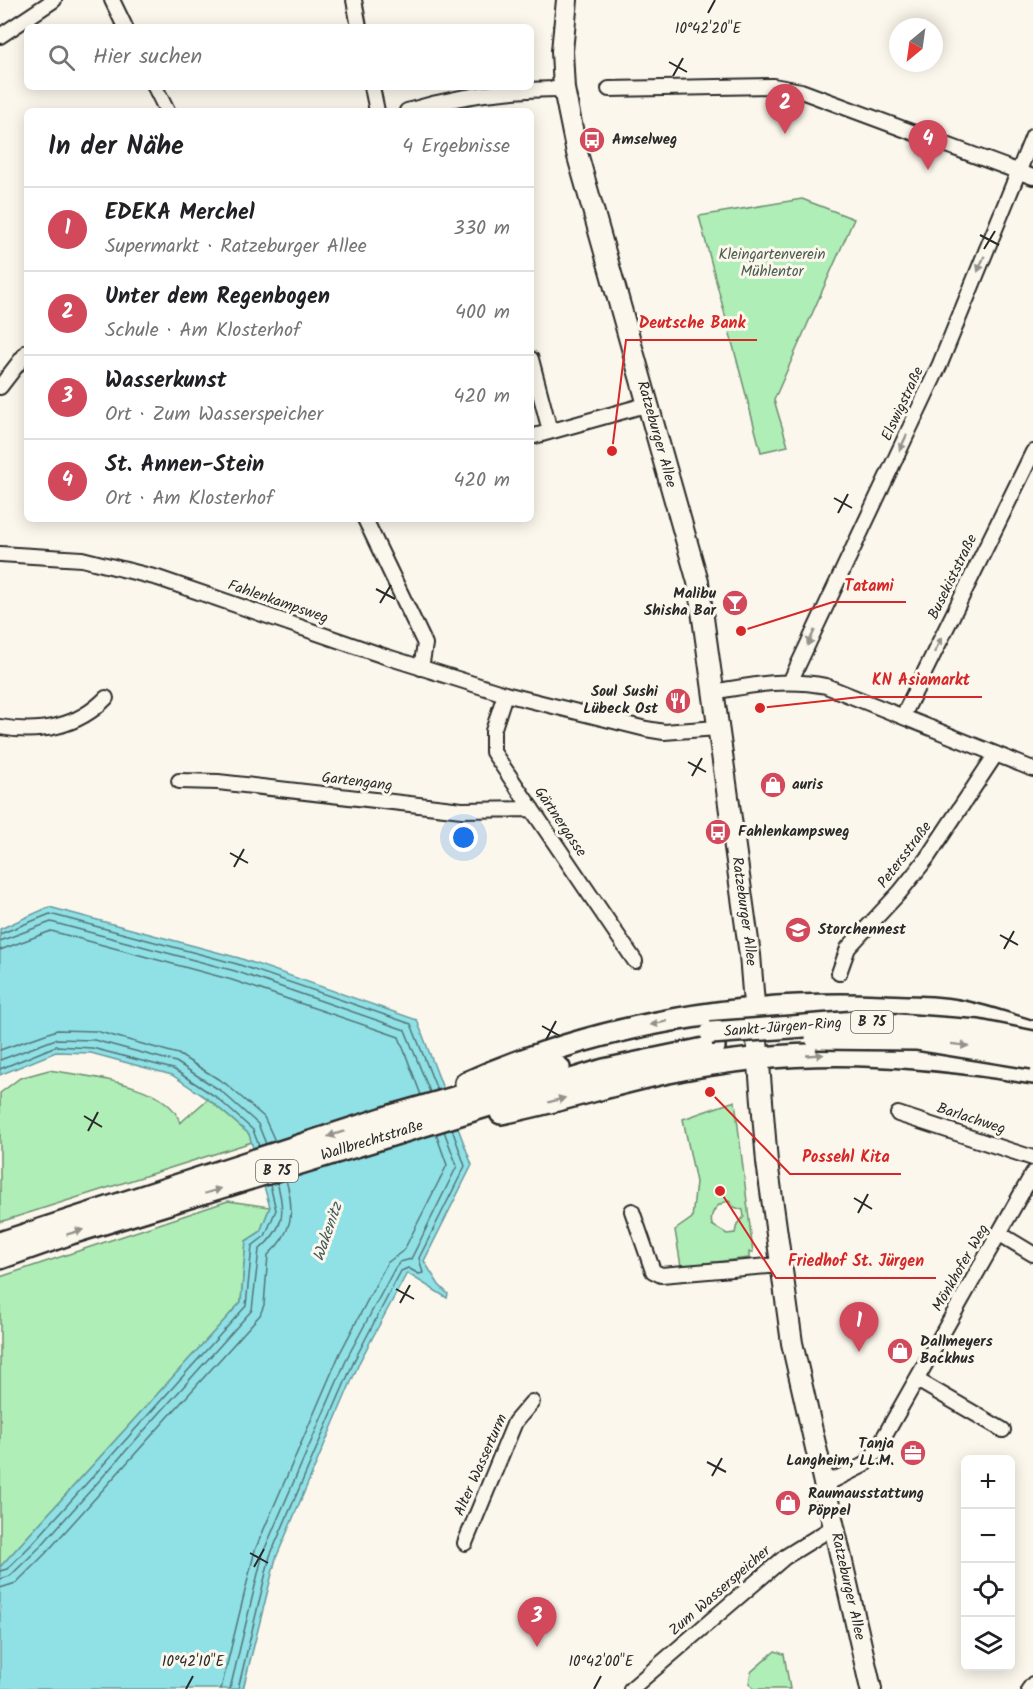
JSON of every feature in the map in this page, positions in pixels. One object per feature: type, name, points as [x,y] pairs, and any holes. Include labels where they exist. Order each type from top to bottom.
[{"type":"main road","name":"Ratzeburger Allee","points":[[567,0],[562,51],[564,89],[576,153],[698,582],[750,955],[757,1060],[780,1265],[792,1342],[836,1526],[871,1689]]},
{"type":"main road","points":[[394,1124],[518,1060],[594,1038],[717,1012],[753,1008],[856,1005],[919,1008],[967,1013],[1033,1032]]},
{"type":"main road","name":"Sankt-Jürgen-Ring","points":[[716,1048],[857,1022],[978,1031],[1033,1042]]},
{"type":"main road","name":"Sankt-Jürgen-Ring","points":[[716,1048],[799,1038],[857,1037],[916,1039],[1033,1058]]},
{"type":"main road","points":[[716,1048],[757,1060],[816,1054],[915,1056],[1033,1073]]},
{"type":"main road","name":"Wallbrechtstraße","points":[[0,1243],[154,1200],[394,1124],[604,1070],[716,1048]]},
{"type":"main road","name":"Wallbrechtstraße","points":[[0,1258],[154,1200]]},
{"type":"street","points":[[0,36],[54,0]]},
{"type":"street","points":[[112,0],[124,24]]},
{"type":"street","points":[[354,0],[358,24]]},
{"type":"street","points":[[609,89],[772,86],[801,91],[1027,174]]},
{"type":"street","points":[[417,108],[443,100],[509,91],[564,89]]},
{"type":"street","points":[[156,90],[166,108]]},
{"type":"street","points":[[373,90],[376,108]]},
{"type":"street","name":"Elswigstraße","points":[[791,680],[1027,174],[1033,136]]},
{"type":"street","points":[[0,387],[24,356]]},
{"type":"street","points":[[534,370],[550,431]]},
{"type":"street","points":[[534,435],[649,404]]},
{"type":"street","name":"Busekiststraße","points":[[903,716],[1033,452]]},
{"type":"street","points":[[366,522],[425,644],[421,668]]},
{"type":"street","name":"Fahlenkampsweg","points":[[0,554],[38,554],[82,559],[159,578],[421,668],[505,694],[646,729],[664,732],[717,728]]},
{"type":"street","points":[[712,692],[791,680],[826,686],[1033,769]]},
{"type":"street","name":"Gärtnergasse","points":[[505,694],[493,731],[492,752],[634,961]]},
{"type":"street","points":[[0,727],[44,729],[60,725],[91,713],[106,698]]},
{"type":"street","name":"Petersstraße","points":[[838,973],[848,948],[900,892],[927,858],[996,754]]},
{"type":"street","name":"Gartengang","points":[[178,781],[218,783],[462,810],[532,809]]},
{"type":"street","name":"Barlachweg","points":[[898,1114],[1033,1158]]},
{"type":"street","name":"Mönkhofer Weg","points":[[826,1484],[864,1465],[875,1453],[1033,1173]]},
{"type":"street","points":[[632,1211],[653,1271],[662,1275],[780,1265]]},
{"type":"street","points":[[1000,1234],[1033,1254]]},
{"type":"street","points":[[916,1380],[1003,1430]]},
{"type":"street","name":"Alter Wasserturm","points":[[465,1544],[515,1422],[532,1402]]},
{"type":"street","name":"Zum Wasserspeicher","points":[[631,1689],[777,1564],[836,1526]]},
{"type":"street","points":[[1029,1689],[1033,1684]]},
{"type":"green space","name":"Kleingartenverein Mühlentor","points":[[802,199],[854,219],[774,400],[788,446],[761,452],[699,216]]},
{"type":"green space","points":[[49,1070],[103,1079],[143,1090],[173,1109],[180,1123],[208,1099],[249,1134],[252,1142],[0,1222],[0,1093],[20,1078]]},
{"type":"green space","points":[[735,1101],[753,1252],[749,1252],[749,1258],[681,1266],[675,1230],[692,1218],[696,1182],[683,1119]],"holes":[[[729,1201],[734,1207],[743,1210],[744,1217],[737,1224],[735,1233],[727,1234],[712,1225],[712,1216],[718,1206]]]},
{"type":"green space","points":[[228,1201],[270,1207],[260,1232],[246,1241],[241,1302],[0,1567],[0,1277]]},
{"type":"green space","points":[[775,1651],[784,1654],[790,1689],[754,1689],[749,1683],[751,1672]]},
{"type":"water","name":"Wakenitz","points":[[49,907],[239,958],[417,1020],[472,1165],[424,1261],[439,1285],[448,1294],[447,1298],[407,1273],[360,1361],[276,1558],[243,1689],[0,1689],[0,1567],[241,1302],[246,1241],[260,1232],[270,1207],[249,1134],[212,1102],[172,1075],[91,1053],[56,1052],[0,1075],[0,929]]},
{"type":"place","name":"Unter dem Regenbogen","points":[[785,134]]},
{"type":"place","name":"Amselweg","points":[[592,140]]},
{"type":"place","name":"St. Annen-Stein","points":[[928,170]]},
{"type":"place","name":"Deutsche Bank","points":[[612,451]]},
{"type":"place","name":"Malibu Shisha Bar","points":[[735,603]]},
{"type":"place","name":"Tatami","points":[[741,631]]},
{"type":"place","name":"Soul Sushi Lübeck Ost","points":[[678,701]]},
{"type":"place","name":"KN Asiamarkt","points":[[760,708]]},
{"type":"place","name":"auris","points":[[773,785]]},
{"type":"place","name":"Fahlenkampsweg","points":[[718,832]]},
{"type":"place","name":"Storchennest","points":[[798,930]]},
{"type":"place","name":"Possehl Kita","points":[[710,1092]]},
{"type":"place","name":"Friedhof St. Jürgen","points":[[720,1191]]},
{"type":"place","name":"Dallmeyers Backhus","points":[[900,1351]]},
{"type":"place","name":"EDEKA Merchel","points":[[859,1352]]},
{"type":"place","name":"Tanja Langheim, LL.M.","points":[[913,1453]]},
{"type":"place","name":"Raumausstattung Pöppel","points":[[788,1503]]},
{"type":"place","name":"Wasserkunst","points":[[537,1647]]}]
